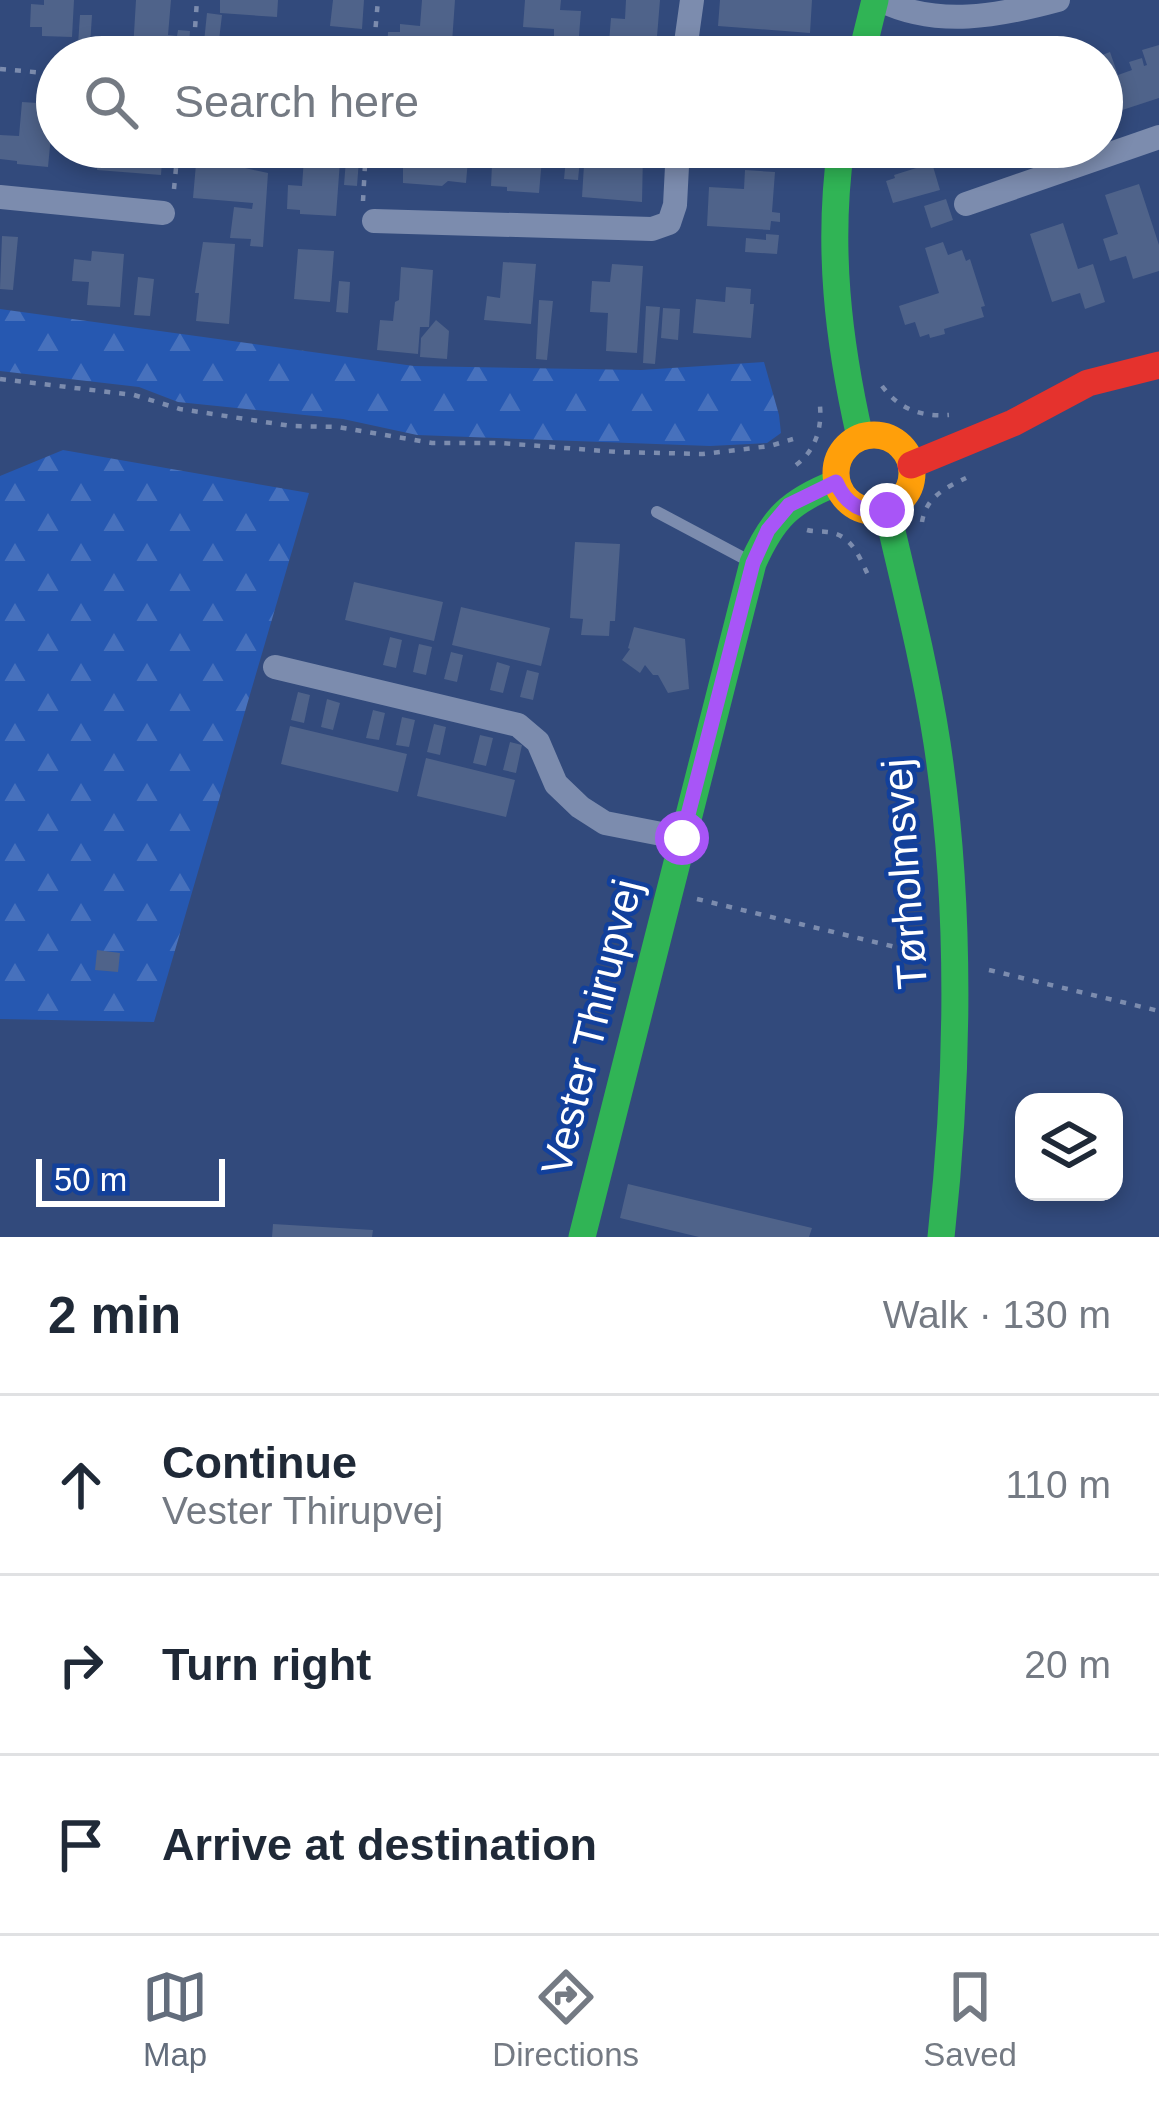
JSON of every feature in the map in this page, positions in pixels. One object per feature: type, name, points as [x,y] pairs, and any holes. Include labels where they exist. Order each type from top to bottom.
[{"type":"street","points":[[687,36],[692,0]]},
{"type":"street","points":[[867,36],[878,0],[903,11],[961,18],[1011,13],[1058,0]]},
{"type":"street","points":[[1123,149],[1159,137]]},
{"type":"street","points":[[374,221],[652,229],[669,223],[677,168]]},
{"type":"street","points":[[839,168],[833,281],[839,342],[860,437]]},
{"type":"street","points":[[966,204],[1070,168]]},
{"type":"street","points":[[0,197],[163,213]]},
{"type":"street","points":[[911,465],[1013,423],[1088,383],[1159,365]]},
{"type":"street","points":[[860,437],[892,440],[908,455],[911,465],[910,487],[887,510],[874,512],[850,504],[836,482],[837,460],[860,437]]},
{"type":"street","points":[[789,505],[836,482]]},
{"type":"street","name":"Vester Thirupvej","points":[[581,1237],[753,563],[768,530],[789,505]]},
{"type":"street","name":"Tørholmsvej","points":[[887,510],[937,741],[956,940],[958,1053],[941,1237]]},
{"type":"street","name":"Vester Thirupvej","points":[[275,667],[518,725],[538,742],[556,784],[580,807],[605,823],[682,838]]},
{"type":"lane","points":[[657,512],[753,563]]},
{"type":"path","points":[[194,36],[197,0]]},
{"type":"path","points":[[375,36],[378,0]]},
{"type":"path","points":[[0,69],[36,72]]},
{"type":"path","points":[[163,213],[173,196],[176,168]]},
{"type":"path","points":[[364,168],[362,198],[374,221]]},
{"type":"path","points":[[0,379],[134,394],[180,409],[432,443],[703,454],[793,439]]},
{"type":"path","points":[[790,469],[803,460],[816,440],[822,390],[878,379],[902,407],[930,416],[948,415]]},
{"type":"path","points":[[789,505],[808,531],[844,536],[872,584]]},
{"type":"path","points":[[668,892],[920,953]]},
{"type":"path","points":[[989,970],[1159,1011]]},
{"type":"green space","points":[[0,309],[414,366],[641,370],[764,362],[781,433],[767,443],[710,446],[417,435],[343,419],[178,402],[139,387],[0,371]]},
{"type":"green space","points":[[63,450],[309,493],[154,1022],[0,1019],[0,476]]},
{"type":"building","points":[[44,0],[74,0],[72,36],[42,36],[42,27],[30,27],[31,4],[44,5]]},
{"type":"building","points":[[136,0],[171,0],[168,35],[177,36],[134,36]]},
{"type":"building","points":[[220,0],[278,0],[277,17],[220,13]]},
{"type":"building","points":[[333,0],[364,0],[362,29],[330,26]]},
{"type":"building","points":[[422,0],[455,0],[452,36],[388,36],[388,32],[400,32],[400,24],[420,26]]},
{"type":"building","points":[[525,0],[561,0],[560,10],[581,11],[579,36],[554,36],[554,29],[523,27]]},
{"type":"building","points":[[626,0],[660,0],[657,36],[610,36],[611,18],[625,19]]},
{"type":"building","points":[[720,0],[812,0],[810,33],[718,26]]},
{"type":"building","points":[[207,13],[222,15],[219,36],[205,36]]},
{"type":"building","points":[[80,15],[92,15],[91,36],[79,36]]},
{"type":"building","points":[[1159,45],[1159,98],[1123,110],[1123,73],[1132,70],[1129,62],[1142,58],[1147,65],[1142,50]]},
{"type":"building","points":[[22,102],[36,103],[36,166],[0,159],[0,135],[19,136]]},
{"type":"building","points":[[97,168],[162,168],[161,175]]},
{"type":"building","points":[[196,168],[268,173],[263,247],[250,246],[251,239],[230,238],[234,207],[252,209],[253,203],[193,198]]},
{"type":"building","points":[[303,168],[339,168],[336,216],[287,209],[288,185],[302,186]]},
{"type":"building","points":[[345,168],[358,168],[357,186],[344,185]]},
{"type":"building","points":[[403,168],[467,168],[466,183],[403,183]]},
{"type":"building","points":[[492,168],[541,168],[539,193],[491,186]]},
{"type":"building","points":[[565,168],[579,168],[578,180],[564,179]]},
{"type":"building","points":[[584,168],[643,168],[642,202],[582,197]]},
{"type":"building","points":[[933,168],[940,190],[893,203],[886,181],[894,175]]},
{"type":"building","points":[[745,170],[775,172],[772,212],[780,213],[780,222],[771,221],[770,230],[707,226],[709,187],[744,189]]},
{"type":"building","points":[[1139,184],[1159,245],[1159,271],[1133,279],[1126,256],[1110,261],[1103,239],[1118,234],[1105,195]]},
{"type":"building","points":[[946,199],[953,220],[931,228],[924,206]]},
{"type":"building","points":[[1063,223],[1078,269],[1093,264],[1105,302],[1085,309],[1080,293],[1052,302],[1030,234]]},
{"type":"building","points":[[766,234],[779,235],[777,254],[745,252],[746,238],[766,240]]},
{"type":"building","points":[[2,236],[18,237],[13,290],[0,289]]},
{"type":"building","points":[[203,242],[235,244],[229,324],[196,321]]},
{"type":"building","points":[[943,242],[948,255],[962,250],[966,261],[970,259],[984,317],[944,329],[945,334],[920,337],[915,322],[905,325],[899,306],[939,293],[925,248]]},
{"type":"building","points":[[298,249],[334,251],[330,302],[294,299]]},
{"type":"building","points":[[92,251],[124,254],[120,307],[87,305],[89,282],[72,281],[74,259],[91,261]]},
{"type":"building","points":[[503,262],[536,264],[531,324],[484,320],[487,296],[500,298]]},
{"type":"building","points":[[612,264],[643,266],[637,353],[606,351],[608,313],[590,312],[592,281],[610,282]]},
{"type":"building","points":[[401,267],[433,270],[429,327],[420,327],[418,354],[377,350],[380,320],[393,321]]},
{"type":"building","points":[[138,277],[154,279],[150,316],[134,315]]},
{"type":"building","points":[[339,281],[350,282],[348,313],[336,312]]},
{"type":"building","points":[[726,287],[751,289],[751,338],[693,333],[696,299],[725,302]]},
{"type":"building","points":[[539,300],[553,301],[547,360],[536,359]]},
{"type":"building","points":[[646,306],[660,307],[655,364],[643,363]]},
{"type":"building","points":[[663,308],[680,309],[678,340],[661,338]]},
{"type":"building","points":[[436,320],[449,331],[447,359],[420,357],[421,338]]},
{"type":"building","points":[[575,542],[620,544],[615,621],[610,621],[609,636],[581,635],[583,619],[570,618]]},
{"type":"building","points":[[354,582],[443,602],[434,641],[345,620]]},
{"type":"building","points":[[461,607],[550,628],[541,666],[452,645]]},
{"type":"building","points":[[634,627],[685,639],[689,689],[668,693],[658,675],[645,665],[640,673],[622,660],[630,649]]},
{"type":"building","points":[[390,637],[402,640],[396,668],[383,665]]},
{"type":"building","points":[[419,644],[432,647],[426,675],[413,672]]},
{"type":"building","points":[[451,652],[463,655],[457,682],[444,679]]},
{"type":"building","points":[[497,662],[510,666],[503,693],[490,690]]},
{"type":"building","points":[[527,670],[539,673],[533,700],[520,697]]},
{"type":"building","points":[[298,692],[310,695],[304,723],[291,720]]},
{"type":"building","points":[[327,699],[340,703],[333,730],[321,727]]},
{"type":"building","points":[[373,710],[385,713],[379,740],[366,738]]},
{"type":"building","points":[[402,717],[415,720],[409,747],[396,745]]},
{"type":"building","points":[[434,724],[446,727],[440,755],[427,752]]},
{"type":"building","points":[[290,726],[407,754],[398,792],[281,764]]},
{"type":"building","points":[[480,735],[493,738],[486,766],[473,763]]},
{"type":"building","points":[[510,742],[522,745],[516,773],[503,770]]},
{"type":"building","points":[[426,758],[515,780],[506,817],[417,796]]},
{"type":"building","points":[[97,950],[120,953],[118,972],[95,970]]},
{"type":"building","points":[[628,1184],[812,1228],[809,1237],[699,1237],[620,1218]]},
{"type":"building","points":[[273,1224],[373,1230],[372,1237],[272,1237]]},
{"type":"traffic: fast","points":[[866,36],[875,0]]},
{"type":"traffic: fast","points":[[839,168],[837,293],[860,437]]},
{"type":"traffic: fast","points":[[582,1237],[753,563],[785,513],[836,483]]},
{"type":"traffic: fast","points":[[887,510],[932,714],[951,867],[954,1052],[941,1237]]},
{"type":"traffic: slow","points":[[874,435],[901,446],[912,473],[901,500],[874,511],[847,500],[836,473],[847,446],[874,435]]},
{"type":"traffic: jam","points":[[911,465],[1013,423],[1088,383],[1159,365]]},
{"type":"route","points":[[682,838],[737,615],[768,530],[789,505],[836,482],[850,504],[861,510],[887,510]]}]
